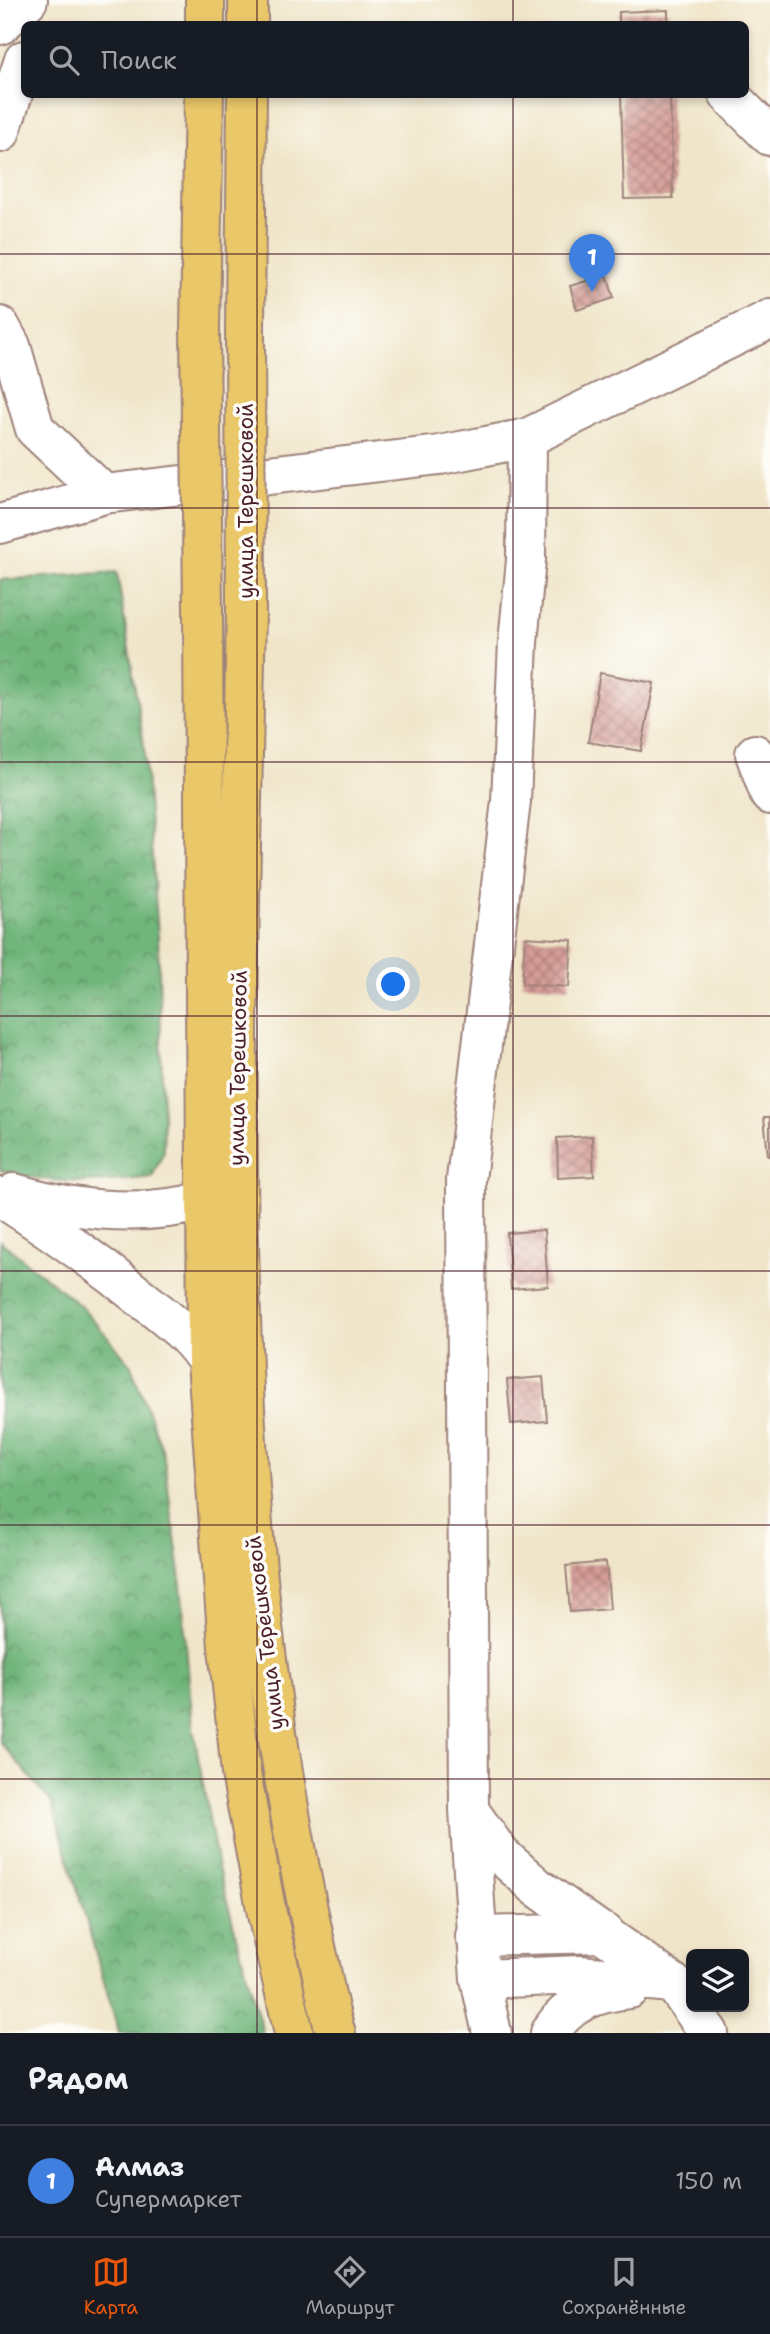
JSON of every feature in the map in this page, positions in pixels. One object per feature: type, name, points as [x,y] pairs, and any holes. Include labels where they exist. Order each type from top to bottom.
[{"type":"main road","points":[[205,0],[205,21]]},
{"type":"main road","points":[[248,0],[248,21]]},
{"type":"main road","name":"улица Терешковой","points":[[204,98],[200,329],[207,1362],[228,1647],[241,1773],[267,1914],[294,2033]]},
{"type":"main road","name":"улица Терешковой","points":[[247,98],[246,610],[236,1160],[242,1374],[256,1590],[272,1704],[298,1863],[336,2033]]},
{"type":"street","points":[[0,25],[22,2],[28,0]]},
{"type":"street","points":[[37,21],[46,0]]},
{"type":"street","points":[[0,133],[21,69]]},
{"type":"street","points":[[733,98],[770,136]]},
{"type":"street","points":[[0,524],[104,494],[440,455],[527,438],[770,319]]},
{"type":"street","points":[[0,326],[11,346],[35,429],[104,494]]},
{"type":"street","points":[[492,2033],[480,1979],[475,1936],[469,1810],[466,1180],[511,801],[518,642],[526,561],[527,438]]},
{"type":"street","points":[[755,754],[770,795]]},
{"type":"street","points":[[0,1189],[50,1203],[121,1212],[169,1211],[204,1201]]},
{"type":"street","points":[[0,1197],[55,1232],[131,1289],[195,1343],[207,1362]]},
{"type":"street","points":[[469,1810],[500,1855],[537,1887],[673,1983],[709,2033]]},
{"type":"street","points":[[475,1936],[605,1933]]},
{"type":"street","points":[[480,1979],[580,1975],[673,1983]]},
{"type":"street","points":[[550,2033],[557,2021],[577,2004],[598,1993],[673,1983]]},
{"type":"green space","points":[[117,572],[144,746],[158,935],[164,1151],[152,1177],[95,1182],[57,1181],[0,1170],[0,580]]},
{"type":"green space","points":[[0,1241],[82,1307],[130,1363],[163,1452],[180,1572],[193,1728],[218,1868],[263,2033],[119,2033],[52,1803],[0,1742]]},
{"type":"building","points":[[668,10],[668,21],[619,21],[619,12]]},
{"type":"building","points":[[621,98],[670,98],[673,198],[624,199]]},
{"type":"building","points":[[607,275],[614,298],[577,310],[570,286]]},
{"type":"building","points":[[600,673],[654,683],[641,751],[588,742]]},
{"type":"building","points":[[525,937],[572,940],[569,987],[522,984]]},
{"type":"building","points":[[764,1117],[770,1117],[770,1156],[768,1156]]},
{"type":"building","points":[[592,1136],[594,1176],[558,1178],[557,1138]]},
{"type":"building","points":[[544,1230],[548,1286],[511,1289],[507,1233]]},
{"type":"building","points":[[543,1377],[547,1421],[511,1424],[507,1380]]},
{"type":"building","points":[[606,1562],[610,1609],[570,1612],[566,1566]]},
{"type":"place","name":"Алмаз","points":[[592,292]]}]
